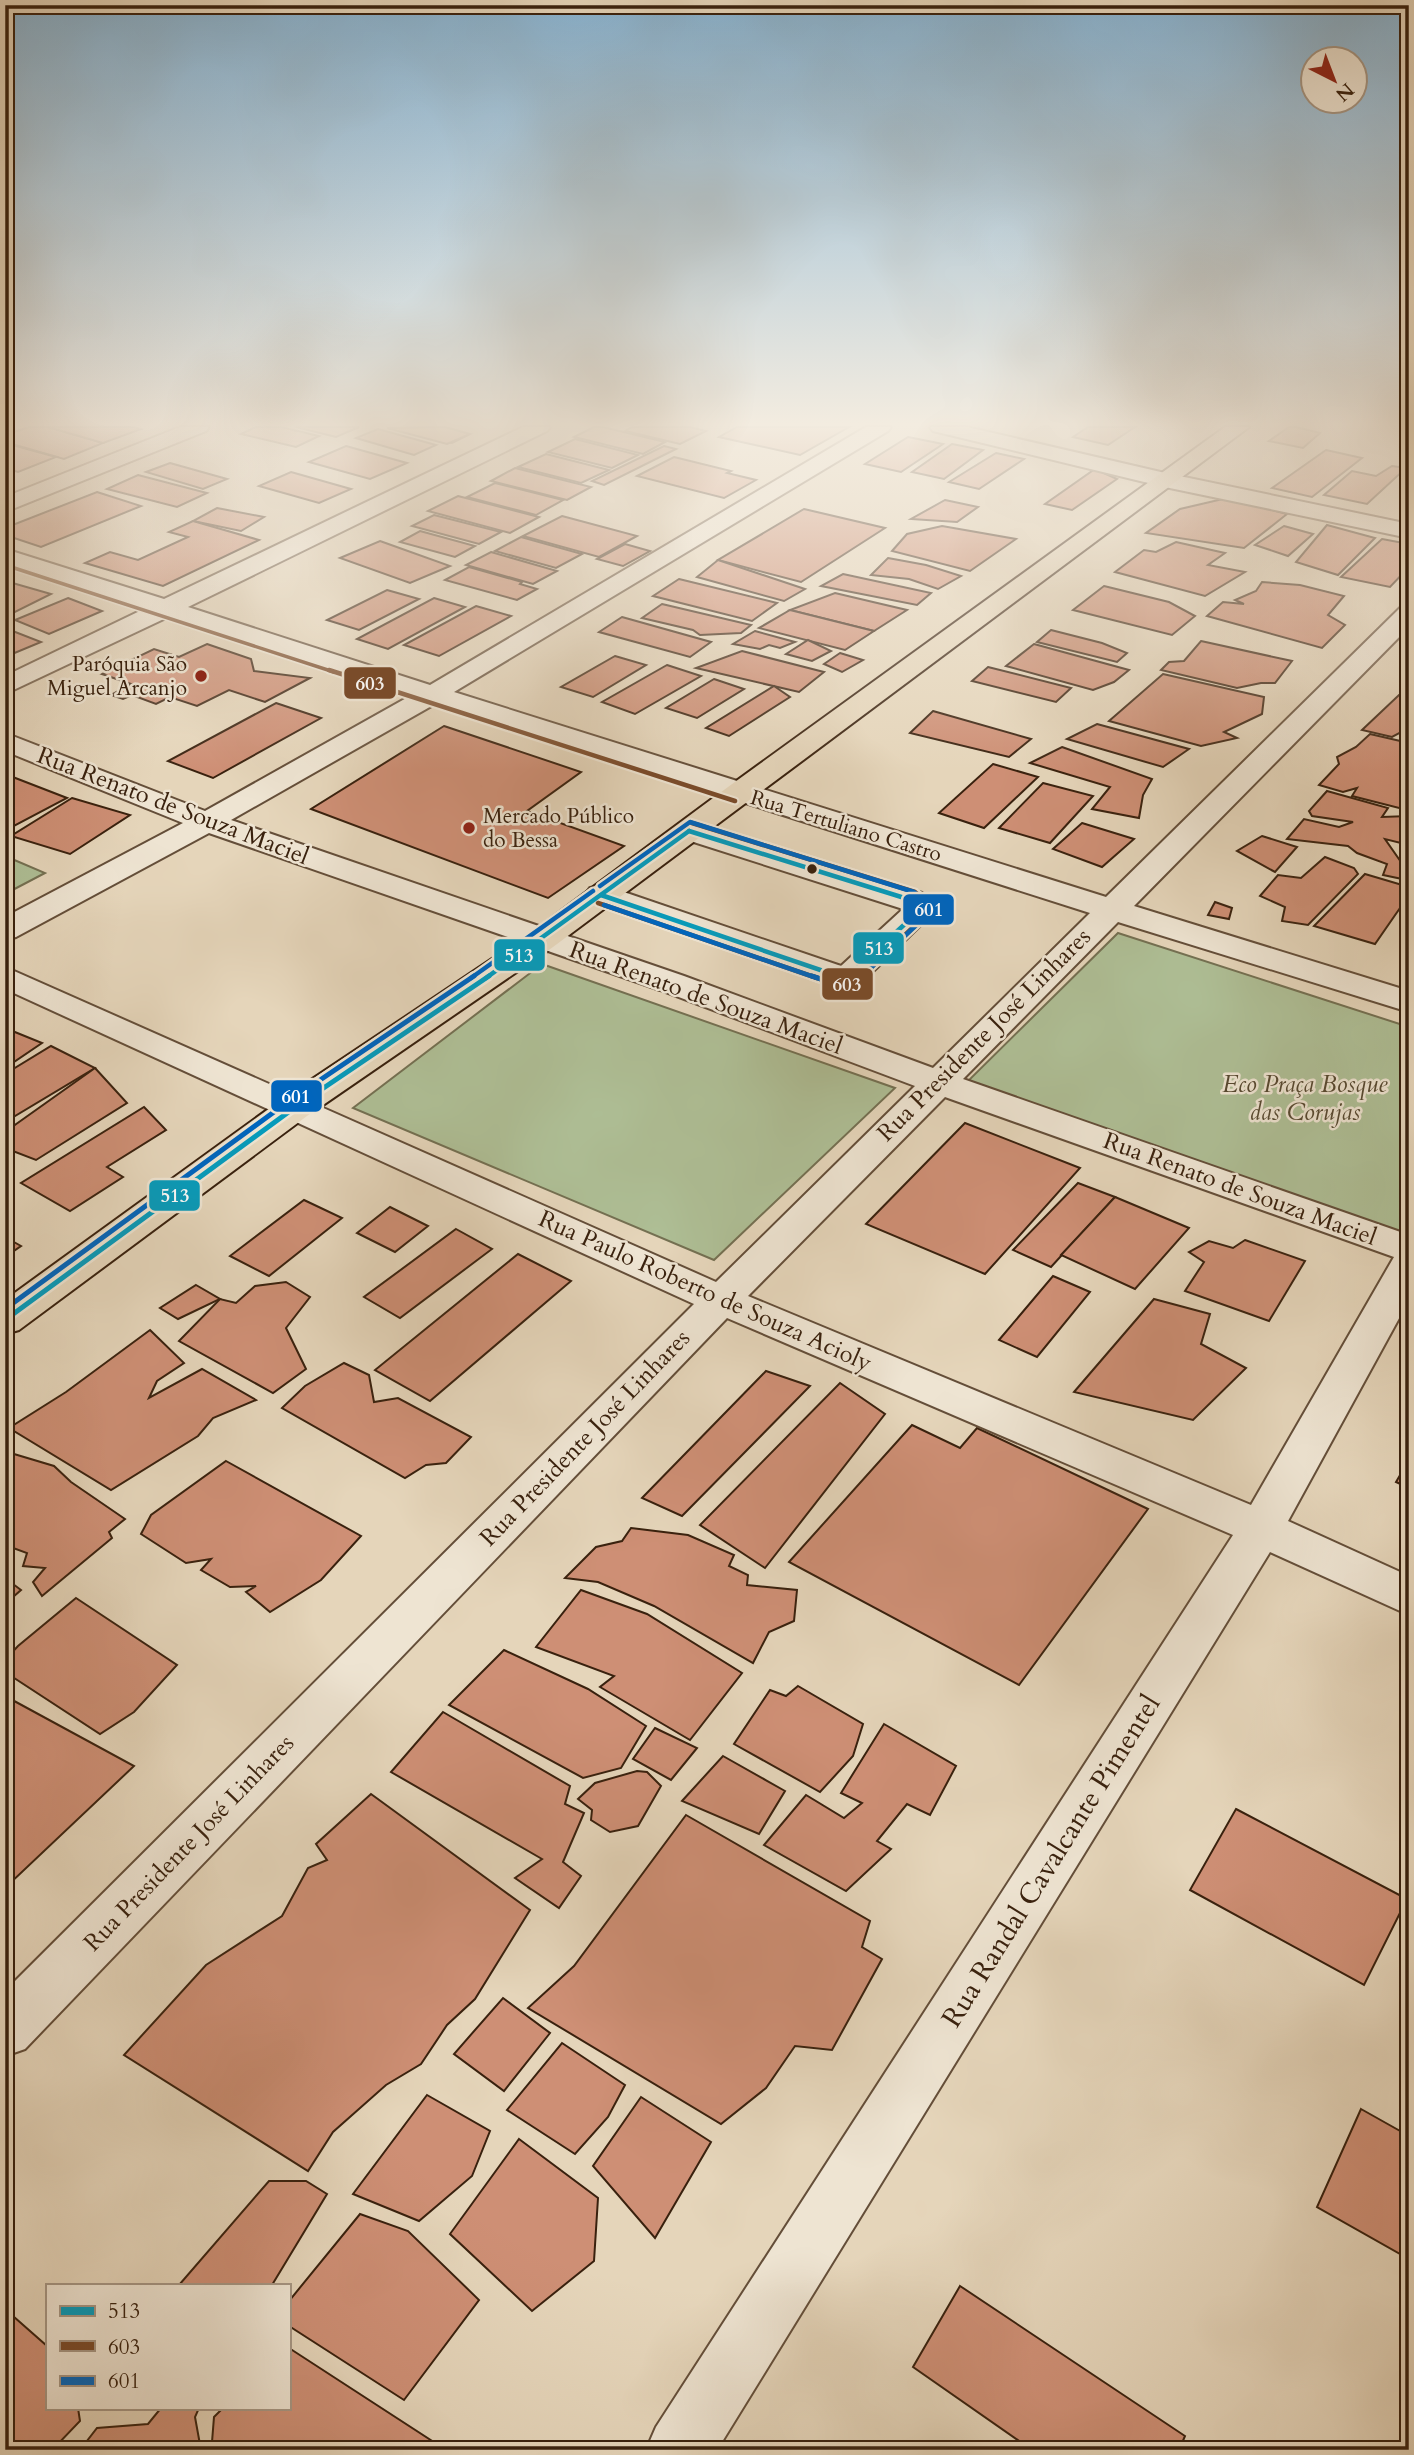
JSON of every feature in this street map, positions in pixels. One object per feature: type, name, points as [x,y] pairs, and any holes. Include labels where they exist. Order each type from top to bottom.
[{"type":"main road","points":[[5,1320],[294,1108],[542,940],[1081,542]]},
{"type":"street","points":[[5,686],[302,542]]},
{"type":"street","points":[[5,930],[206,822],[432,695],[689,542]]},
{"type":"street","name":"Rua Tertuliano Castro","points":[[5,556],[162,609],[738,793],[1409,1002]]},
{"type":"street","name":"Rua Presidente José Linhares","points":[[5,2030],[720,1300],[1111,907],[1409,613]]},
{"type":"street","name":"Rua Renato de Souza Maciel","points":[[5,741],[206,822],[672,983],[938,1082],[1409,1249]]},
{"type":"street","points":[[601,895],[841,977],[850,975],[920,910],[919,905],[911,900],[689,831]]},
{"type":"street","name":"Rua Paulo Roberto de Souza Acioly","points":[[5,977],[720,1300],[1261,1528],[1409,1597]]},
{"type":"street","name":"Rua Randal Cavalcante Pimentel","points":[[679,2450],[1261,1528],[1409,1264]]},
{"type":"green space","points":[[5,856],[45,873],[5,894]]},
{"type":"green space","name":"Eco Praça Bosque das Corujas","points":[[1118,933],[1409,1027],[1409,1216],[1396,1238],[968,1081]]},
{"type":"green space","points":[[542,964],[895,1088],[714,1260],[353,1108]]},
{"type":"building","points":[[25,542],[54,542],[41,547]]},
{"type":"building","points":[[178,542],[256,542],[163,586],[85,563],[110,552],[138,560]]},
{"type":"building","points":[[382,542],[450,566],[410,583],[340,558]]},
{"type":"building","points":[[400,542],[459,542],[475,546],[455,557]]},
{"type":"building","points":[[513,542],[537,542],[582,554],[556,568],[495,551]]},
{"type":"building","points":[[543,542],[627,542],[599,557]]},
{"type":"building","points":[[749,542],[864,542],[801,582],[718,560]]},
{"type":"building","points":[[900,542],[1012,542],[970,571],[892,551]]},
{"type":"building","points":[[1176,542],[1225,553],[1208,565],[1245,572],[1205,596],[1115,572],[1144,550],[1156,552]]},
{"type":"building","points":[[1202,542],[1252,542],[1244,548]]},
{"type":"building","points":[[1260,542],[1304,542],[1288,556],[1255,545]]},
{"type":"building","points":[[1313,542],[1371,542],[1338,575],[1296,562]]},
{"type":"building","points":[[1379,542],[1409,544],[1409,567],[1390,587],[1341,577]]},
{"type":"building","points":[[625,544],[650,551],[623,566],[597,559]]},
{"type":"building","points":[[491,552],[557,571],[533,584],[466,565]]},
{"type":"building","points":[[888,558],[926,565],[961,576],[938,589],[909,579],[871,575]]},
{"type":"building","points":[[718,560],[805,589],[784,601],[697,577]]},
{"type":"building","points":[[469,567],[537,589],[517,600],[445,580]]},
{"type":"building","points":[[843,574],[931,593],[917,605],[821,586]]},
{"type":"building","points":[[679,579],[777,603],[752,621],[653,596]]},
{"type":"building","points":[[1262,582],[1300,585],[1344,596],[1328,615],[1345,625],[1322,648],[1207,616],[1223,602],[1244,604],[1235,600],[1256,591]]},
{"type":"building","points":[[5,583],[51,594],[5,617]]},
{"type":"building","points":[[1104,586],[1169,602],[1195,616],[1172,635],[1073,610]]},
{"type":"building","points":[[387,590],[419,599],[359,630],[327,620]]},
{"type":"building","points":[[835,593],[907,610],[874,631],[790,610]]},
{"type":"building","points":[[68,598],[102,611],[49,634],[15,620]]},
{"type":"building","points":[[434,598],[465,607],[388,649],[357,639]]},
{"type":"building","points":[[662,604],[751,625],[741,633],[700,635],[693,630],[642,618]]},
{"type":"building","points":[[476,606],[511,616],[439,656],[404,645]]},
{"type":"building","points":[[790,610],[874,631],[845,650],[759,628]]},
{"type":"building","points":[[622,617],[711,642],[690,657],[599,632]]},
{"type":"building","points":[[5,628],[41,642],[5,657]]},
{"type":"building","points":[[1051,630],[1102,643],[1127,653],[1117,662],[1037,642]]},
{"type":"building","points":[[755,631],[795,642],[780,648],[769,645],[760,649],[733,644]]},
{"type":"building","points":[[808,640],[831,651],[812,661],[786,654]]},
{"type":"building","points":[[1201,641],[1292,661],[1275,683],[1237,688],[1161,670],[1169,662],[1184,661]]},
{"type":"building","name":"Paróquia São Miguel Arcanjo","points":[[207,644],[251,659],[254,671],[310,678],[265,702],[229,690],[197,706],[170,697],[156,704],[132,695],[123,699],[111,695],[131,684],[102,674],[154,649],[179,657]]},
{"type":"building","points":[[1034,644],[1129,670],[1114,682],[1093,690],[1006,666]]},
{"type":"building","points":[[742,651],[824,672],[799,692],[696,668]]},
{"type":"building","points":[[840,653],[863,660],[842,672],[824,664]]},
{"type":"building","points":[[615,656],[646,665],[593,697],[561,687]]},
{"type":"building","points":[[667,665],[701,676],[635,714],[602,702]]},
{"type":"building","points":[[988,667],[1071,688],[1056,702],[972,681]]},
{"type":"building","points":[[1163,674],[1264,697],[1262,714],[1224,732],[1237,738],[1201,746],[1109,721]]},
{"type":"building","points":[[714,679],[744,689],[697,718],[666,708]]},
{"type":"building","points":[[774,686],[790,697],[729,736],[706,728]]},
{"type":"building","points":[[1399,695],[1409,696],[1409,728],[1392,737],[1362,730]]},
{"type":"building","points":[[276,703],[321,718],[213,778],[168,761]]},
{"type":"building","points":[[933,711],[1031,739],[1009,757],[910,733]]},
{"type":"building","points":[[1097,724],[1189,749],[1163,767],[1067,739]]},
{"type":"building","name":"Mercado Público do Bessa","points":[[444,726],[581,772],[527,811],[624,846],[548,898],[311,809]]},
{"type":"building","points":[[1370,734],[1409,743],[1405,754],[1409,753],[1409,805],[1403,809],[1352,796],[1357,788],[1343,792],[1319,785],[1339,764],[1337,757],[1356,747]]},
{"type":"building","points":[[1062,747],[1152,779],[1143,795],[1139,818],[1092,809],[1110,787],[1030,763]]},
{"type":"building","points":[[993,764],[1038,777],[984,828],[939,813]]},
{"type":"building","points":[[5,774],[67,798],[12,827],[5,825]]},
{"type":"building","points":[[1043,783],[1093,796],[1050,843],[999,828]]},
{"type":"building","points":[[1327,791],[1388,808],[1382,817],[1409,816],[1409,845],[1385,839],[1401,862],[1409,866],[1407,880],[1383,875],[1387,864],[1357,853],[1348,846],[1287,839],[1304,819],[1339,827],[1353,822],[1312,816],[1309,811]]},
{"type":"building","points":[[72,798],[130,815],[70,854],[11,836]]},
{"type":"building","points":[[1082,823],[1134,839],[1102,867],[1053,849]]},
{"type":"building","points":[[1262,836],[1297,847],[1275,872],[1237,851]]},
{"type":"building","points":[[1325,857],[1354,868],[1358,874],[1308,925],[1282,921],[1285,907],[1260,896],[1278,875],[1301,878]]},
{"type":"building","points":[[1365,874],[1409,887],[1409,895],[1375,944],[1314,926]]},
{"type":"building","points":[[1215,902],[1232,908],[1229,919],[1208,915]]},
{"type":"building","points":[[5,1028],[42,1043],[5,1068]]},
{"type":"building","points":[[51,1046],[95,1068],[5,1122],[5,1074]]},
{"type":"building","points":[[95,1068],[127,1103],[36,1160],[5,1148],[5,1132]]},
{"type":"building","points":[[144,1107],[166,1130],[107,1167],[123,1177],[70,1211],[21,1183]]},
{"type":"building","points":[[965,1123],[1080,1168],[985,1274],[866,1224]]},
{"type":"building","points":[[1078,1183],[1115,1197],[1051,1267],[1013,1250]]},
{"type":"building","points":[[1115,1197],[1189,1228],[1135,1289],[1061,1255]]},
{"type":"building","points":[[304,1200],[342,1218],[269,1276],[230,1256]]},
{"type":"building","points":[[390,1207],[428,1226],[395,1252],[357,1233]]},
{"type":"building","points":[[456,1229],[492,1249],[400,1318],[364,1297]]},
{"type":"building","points":[[5,1237],[21,1246],[5,1257]]},
{"type":"building","points":[[1245,1240],[1305,1261],[1269,1321],[1185,1291],[1204,1262],[1189,1252],[1209,1241],[1233,1248]]},
{"type":"building","points":[[518,1254],[571,1281],[430,1401],[375,1370]]},
{"type":"building","points":[[1053,1276],[1090,1292],[1037,1357],[999,1340]]},
{"type":"building","points":[[286,1282],[310,1297],[286,1328],[306,1369],[273,1393],[179,1341],[220,1299],[236,1303],[255,1286]]},
{"type":"building","points":[[196,1285],[220,1299],[178,1319],[160,1308]]},
{"type":"building","points":[[1154,1299],[1210,1314],[1201,1344],[1246,1368],[1193,1420],[1074,1392]]},
{"type":"building","points":[[150,1330],[184,1363],[157,1381],[149,1398],[202,1369],[256,1400],[213,1418],[198,1436],[111,1490],[9,1428],[66,1392]]},
{"type":"building","points":[[344,1363],[369,1375],[374,1402],[398,1398],[471,1437],[446,1463],[426,1465],[405,1478],[282,1408],[305,1386]]},
{"type":"building","points":[[766,1371],[810,1386],[682,1516],[642,1498]]},
{"type":"building","points":[[840,1383],[885,1414],[765,1568],[700,1525]]},
{"type":"building","points":[[912,1425],[960,1448],[977,1428],[1148,1509],[1019,1685],[789,1562]]},
{"type":"building","points":[[14,1454],[54,1466],[71,1482],[125,1519],[109,1532],[112,1538],[42,1596],[33,1582],[45,1568],[23,1566],[27,1553],[5,1545],[5,1461]]},
{"type":"building","points":[[1409,1460],[1409,1488],[1396,1482]]},
{"type":"building","points":[[226,1461],[361,1536],[321,1580],[270,1612],[246,1592],[256,1586],[230,1587],[201,1570],[211,1559],[186,1563],[141,1534],[151,1515]]},
{"type":"building","points":[[631,1528],[688,1535],[734,1555],[729,1566],[748,1575],[747,1585],[797,1590],[794,1621],[769,1632],[753,1663],[654,1606],[598,1582],[565,1578],[596,1547],[622,1541]]},
{"type":"building","points":[[5,1578],[21,1590],[5,1604]]},
{"type":"building","points":[[581,1590],[647,1614],[742,1673],[690,1740],[600,1687],[614,1676],[536,1647]]},
{"type":"building","points":[[76,1598],[177,1665],[134,1712],[100,1734],[5,1672],[5,1660],[18,1646]]},
{"type":"building","points":[[504,1650],[588,1689],[646,1726],[621,1768],[583,1778],[449,1705]]},
{"type":"building","points":[[798,1686],[863,1724],[853,1756],[820,1792],[734,1744],[770,1690],[786,1696]]},
{"type":"building","points":[[5,1696],[134,1766],[5,1888]]},
{"type":"building","points":[[443,1712],[570,1786],[565,1804],[584,1813],[563,1862],[581,1876],[559,1908],[515,1878],[542,1859],[391,1772]]},
{"type":"building","points":[[884,1724],[956,1766],[930,1815],[907,1804],[877,1841],[891,1849],[846,1891],[764,1845],[806,1795],[844,1818],[862,1803],[841,1793]]},
{"type":"building","points":[[655,1728],[697,1748],[671,1780],[633,1759]]},
{"type":"building","points":[[723,1756],[785,1791],[759,1834],[682,1801]]},
{"type":"building","points":[[637,1771],[647,1772],[661,1786],[638,1826],[610,1832],[591,1820],[592,1810],[578,1799],[595,1783]]},
{"type":"building","points":[[371,1794],[530,1910],[475,1999],[447,2025],[421,2064],[386,2085],[333,2132],[308,2171],[124,2055],[206,1965],[282,1916],[308,1868],[327,1860],[316,1844]]},
{"type":"building","points":[[1236,1809],[1407,1899],[1364,1985],[1190,1890]]},
{"type":"building","points":[[686,1815],[870,1921],[862,1947],[882,1959],[832,2050],[795,2046],[766,2088],[721,2124],[528,2008],[574,1966]]},
{"type":"building","points":[[503,1998],[550,2033],[504,2091],[454,2054]]},
{"type":"building","points":[[562,2043],[625,2085],[608,2117],[575,2154],[507,2110]]},
{"type":"building","points":[[427,2095],[490,2131],[472,2176],[419,2221],[353,2194]]},
{"type":"building","points":[[641,2097],[711,2142],[655,2238],[593,2166]]},
{"type":"building","points":[[1361,2109],[1409,2136],[1409,2259],[1317,2207]]},
{"type":"building","points":[[519,2139],[598,2198],[594,2261],[532,2311],[450,2234]]},
{"type":"building","points":[[269,2181],[306,2181],[327,2194],[273,2284],[180,2284]]},
{"type":"building","points":[[360,2214],[408,2231],[479,2300],[404,2400],[290,2327],[290,2300]]},
{"type":"building","points":[[960,2286],[1185,2436],[1179,2450],[1032,2450],[913,2367]]},
{"type":"building","points":[[5,2309],[46,2345],[46,2410],[78,2410],[80,2421],[55,2447],[56,2450],[5,2450]]},
{"type":"building","points":[[290,2349],[446,2450],[222,2450],[212,2442],[214,2417],[221,2410],[290,2410]]},
{"type":"building","points":[[159,2410],[198,2410],[195,2417],[201,2450],[80,2450],[97,2428],[148,2424]]},
{"type":"transit line","name":"603","points":[[5,565],[735,801]]},
{"type":"transit line","name":"601","points":[[600,886],[690,822],[914,892],[926,901],[929,910],[926,916],[855,982],[841,986],[604,905]]},
{"type":"transit line","name":"603","points":[[598,903],[841,986],[855,982],[928,913],[927,902],[915,892],[692,823]]},
{"type":"transit line","name":"513","points":[[601,895],[841,977],[850,975],[920,910],[911,900],[689,831]]},
{"type":"transit line","name":"513","points":[[5,1320],[294,1108],[542,940],[689,831]]},
{"type":"transit line","name":"601","points":[[5,1309],[289,1101],[537,933],[593,891]]},
{"type":"place","name":"Paróquia São Miguel Arcanjo","points":[[201,676]]},
{"type":"place","name":"Mercado Público do Bessa","points":[[469,828]]}]
